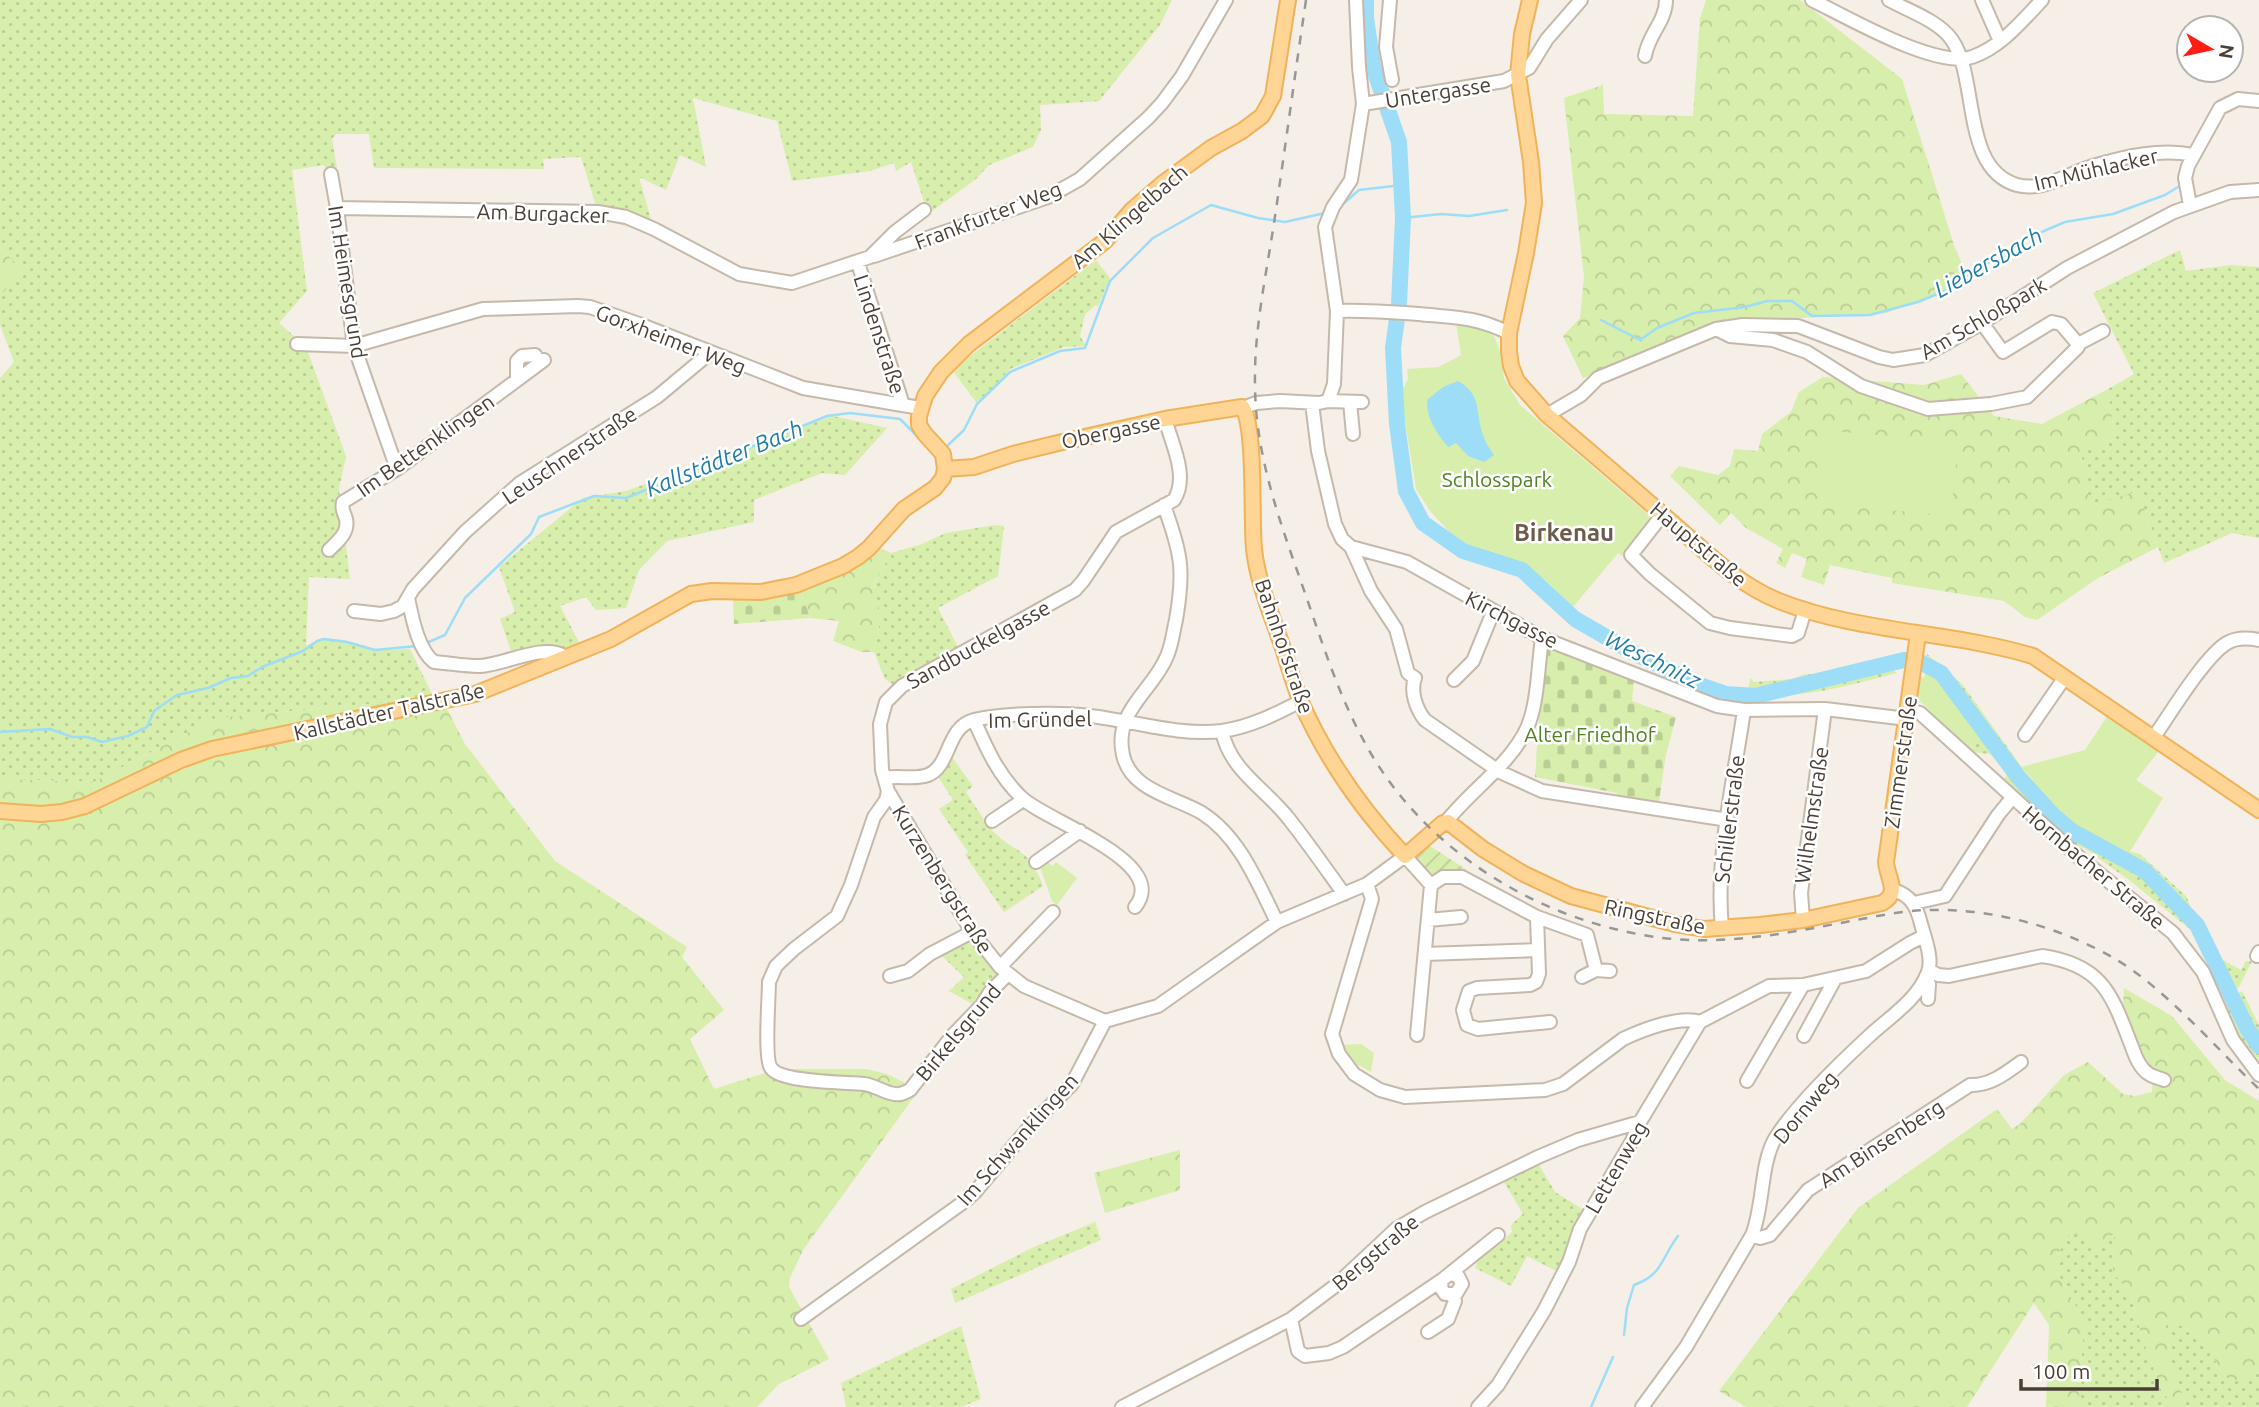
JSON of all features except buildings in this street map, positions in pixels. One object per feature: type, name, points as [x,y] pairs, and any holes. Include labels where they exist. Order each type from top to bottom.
[{"type":"main road","name":"Am Klingelbach","points":[[920,408],[933,382],[969,344],[1097,247],[1132,210],[1188,164],[1262,116],[1273,96],[1288,0]]},
{"type":"main road","name":"Hauptstraße","points":[[1530,0],[1522,34],[1518,75],[1531,162],[1534,203],[1509,333],[1508,352],[1513,373],[1528,396],[1663,514],[1745,583],[1763,594],[1805,610],[1848,621],[2013,650],[2033,656],[2259,810]]},
{"type":"main road","name":"Obergasse","points":[[942,457],[974,467],[1013,454],[1165,419],[1239,406],[1243,408]]},
{"type":"main road","name":"Lindenstraße","points":[[920,408],[919,425],[942,457]]},
{"type":"main road","name":"Bahnhofstraße","points":[[1243,408],[1251,448],[1254,551],[1274,624],[1301,701],[1320,739],[1368,814],[1405,856]]},
{"type":"main road","name":"Kallstädter Talstraße","points":[[0,811],[41,814],[62,812],[106,797],[181,760],[212,749],[459,698],[611,639],[691,594],[712,591],[761,592],[796,585],[834,571],[869,548],[904,509],[940,483],[942,457]]},
{"type":"main road","name":"Zimmerstraße","points":[[1893,890],[1886,862],[1918,634]]},
{"type":"main road","points":[[1405,856],[1447,822]]},
{"type":"main road","name":"Ringstraße","points":[[1447,822],[1483,849],[1524,874],[1571,896],[1675,924],[1704,929],[1803,920],[1882,903],[1890,898],[1893,890]]},
{"type":"street","name":"Frankfurter Weg","points":[[858,262],[1048,197],[1080,179],[1162,103],[1182,76],[1226,0]]},
{"type":"street","points":[[1356,0],[1359,68],[1369,103]]},
{"type":"street","points":[[1390,0],[1387,47],[1392,80]]},
{"type":"street","points":[[1518,75],[1530,68],[1547,38],[1581,0]]},
{"type":"street","points":[[1645,56],[1648,42],[1664,14],[1665,0]]},
{"type":"street","points":[[1812,0],[1908,46],[1939,57],[1961,59],[1975,56],[2000,41],[2042,0]]},
{"type":"street","points":[[1889,0],[1946,33],[1961,59]]},
{"type":"street","points":[[1982,0],[2000,41]]},
{"type":"street","name":"Im Mühlacker","points":[[1961,59],[1980,146],[1990,166],[2003,178],[2017,185],[2036,187],[2093,166],[2145,155],[2178,152],[2193,155]]},
{"type":"street","name":"Untergasse","points":[[1328,401],[1334,384],[1337,311],[1324,234],[1330,212],[1351,180],[1369,103],[1504,81],[1518,75]]},
{"type":"street","points":[[2190,205],[2185,178],[2193,155],[2220,108],[2238,99],[2259,101]]},
{"type":"street","name":"Im Heimesgrund","points":[[331,174],[354,346],[397,469]]},
{"type":"street","name":"Am Schloßpark","points":[[1547,415],[1581,395],[1598,378],[1716,329],[1742,325],[1798,326],[1818,332],[1865,354],[1894,359],[1925,355],[1982,323],[2067,268],[2190,205],[2230,192],[2259,190]]},
{"type":"street","name":"Am Burgacker","points":[[337,208],[617,214],[654,229],[739,274],[792,283],[858,262]]},
{"type":"street","points":[[870,257],[895,232],[924,210]]},
{"type":"street","name":"Lindenstraße","points":[[858,262],[903,405]]},
{"type":"street","name":"Gorxheimer Weg","points":[[297,344],[354,346],[483,309],[578,306],[616,316],[803,388],[920,408]]},
{"type":"street","points":[[1337,311],[1377,309],[1459,317],[1480,321],[1509,333]]},
{"type":"street","points":[[1982,323],[2003,352],[2052,322],[2061,324],[2078,344]]},
{"type":"street","points":[[1716,329],[1730,336],[1773,341],[1807,352],[1861,386],[1928,409],[1991,404],[2027,397],[2077,349],[2078,344],[2104,331]]},
{"type":"street","name":"Leuschnerstraße","points":[[354,611],[389,612],[403,606],[465,532],[520,483],[657,397],[710,352]]},
{"type":"street","name":"Im Bettenklingen","points":[[329,550],[346,530],[342,503],[397,469],[542,362]]},
{"type":"street","name":"Obergasse","points":[[1243,408],[1264,402],[1356,402],[1353,434]]},
{"type":"street","points":[[1312,403],[1317,443],[1335,524],[1342,538],[1351,547],[1371,591],[1396,629],[1408,673],[1415,678],[1412,686],[1419,712],[1425,720],[1496,769],[1542,791],[1728,820]]},
{"type":"street","points":[[1165,419],[1180,479],[1176,498],[1164,505],[1179,550],[1182,586],[1172,640],[1163,664],[1132,706],[1124,723],[1123,754],[1130,771],[1151,789],[1201,813],[1231,841],[1254,874],[1277,922]]},
{"type":"street","name":"Sandbuckelgasse","points":[[887,784],[882,770],[880,724],[883,711],[892,695],[902,686],[1074,590],[1116,532],[1164,505]]},
{"type":"street","points":[[1663,514],[1631,555],[1710,623],[1792,636],[1798,633],[1805,610]]},
{"type":"street","name":"Kirchgasse","points":[[1351,547],[1407,562],[1542,638],[1717,706],[1744,710],[1825,709],[1907,715]]},
{"type":"street","points":[[408,598],[422,644],[428,657],[434,662],[481,667],[536,654],[559,653],[564,656]]},
{"type":"street","points":[[1454,680],[1473,661],[1493,612]]},
{"type":"street","points":[[1447,822],[1496,769],[1521,738],[1531,719],[1542,638]]},
{"type":"street","points":[[2154,737],[2214,652],[2230,641],[2248,638],[2259,640]]},
{"type":"street","points":[[2025,735],[2065,677]]},
{"type":"street","name":"Im Gründel","points":[[887,784],[929,775],[939,767],[948,745],[960,728],[974,720],[1056,715],[1090,716],[1182,732],[1222,731],[1261,721],[1301,701]]},
{"type":"street","name":"Wilhelmstraße","points":[[1803,920],[1801,893],[1825,709]]},
{"type":"street","name":"Schillerstraße","points":[[1721,928],[1719,900],[1744,710]]},
{"type":"street","name":"Hornbacher Straße","points":[[1907,715],[1920,713],[2081,859],[2173,933],[2203,972],[2228,1030],[2243,1056],[2259,1075]]},
{"type":"street","points":[[974,720],[993,763],[1023,800],[1080,831],[1125,862],[1137,874],[1143,885],[1142,898],[1135,907]]},
{"type":"street","points":[[1222,731],[1225,746],[1235,764],[1288,817],[1344,894]]},
{"type":"street","name":"Kurzenbergstraße","points":[[887,784],[972,932],[1003,971],[1024,986],[1105,1021]]},
{"type":"street","name":"Birkelsgrund","points":[[887,784],[886,800],[874,817],[851,885],[836,916],[794,949],[772,973],[769,982],[770,1066],[784,1075],[822,1083],[866,1084],[892,1094],[903,1094],[910,1090],[953,1035],[982,1005],[1003,971]]},
{"type":"street","points":[[1916,907],[1945,896],[2012,798]]},
{"type":"street","points":[[992,821],[1023,800]]},
{"type":"street","points":[[1036,862],[1080,831]]},
{"type":"street","points":[[1105,1021],[1158,1006],[1277,922],[1367,884],[1405,856],[1431,886],[1417,1035]]},
{"type":"street","points":[[1431,886],[1443,877],[1462,877],[1537,917],[1587,935],[1603,971],[1582,977]]},
{"type":"street","points":[[1367,884],[1372,899],[1332,1034],[1339,1054],[1354,1074],[1380,1090],[1405,1097],[1545,1090],[1563,1084],[1633,1034],[1690,1020],[1700,1022],[1763,988],[1774,985],[1803,985],[1866,971],[1924,936]]},
{"type":"street","points":[[1893,890],[1902,892],[1916,907],[1924,936],[1928,999]]},
{"type":"street","name":"Kurzenbergstraße","points":[[1003,971],[1053,912]]},
{"type":"street","points":[[1428,920],[1461,917]]},
{"type":"street","points":[[1537,917],[1539,974],[1536,982],[1530,985],[1477,988],[1469,991],[1463,1007],[1464,1017],[1467,1025],[1478,1029],[1550,1022]]},
{"type":"street","points":[[890,976],[908,971],[930,954],[972,932]]},
{"type":"street","points":[[1425,954],[1538,950]]},
{"type":"street","points":[[1927,973],[1949,976],[2042,956],[2056,958],[2081,968],[2101,982],[2113,998],[2136,1059],[2147,1073],[2164,1080]]},
{"type":"street","name":"Dornweg","points":[[1642,1407],[1686,1347],[1752,1236],[1757,1224],[1769,1155],[1778,1134],[1865,1039],[1913,998],[1927,973]]},
{"type":"street","points":[[1804,1036],[1835,979]]},
{"type":"street","points":[[1747,1081],[1803,985]]},
{"type":"street","name":"Im Schwanklingen","points":[[801,1319],[975,1192],[1032,1124],[1072,1084],[1105,1021]]},
{"type":"street","name":"Lettenweg","points":[[1478,1407],[1498,1385],[1545,1311],[1569,1262],[1580,1229],[1700,1022]]},
{"type":"street","name":"Am Binsenberg","points":[[1752,1236],[1760,1238],[1770,1235],[1808,1190],[1970,1085],[1980,1085],[2003,1075],[2021,1062]]},
{"type":"street","name":"Bergstraße","points":[[1122,1407],[1291,1319],[1335,1286],[1396,1229],[1425,1212],[1568,1144],[1640,1122]]},
{"type":"street","points":[[1291,1319],[1298,1352],[1305,1356],[1343,1348],[1446,1277],[1497,1235]]},
{"type":"street","points":[[1428,1332],[1450,1320],[1455,1301],[1452,1295],[1443,1291],[1446,1277]]},
{"type":"green space","points":[[0,0],[1172,0],[1160,25],[1099,101],[1040,105],[1041,130],[1033,147],[989,165],[976,179],[928,214],[911,162],[896,171],[894,163],[870,171],[792,181],[777,121],[693,98],[706,167],[680,155],[666,190],[639,177],[652,223],[627,211],[596,206],[581,157],[543,159],[544,169],[374,168],[369,134],[336,134],[332,139],[337,168],[325,168],[324,165],[292,170],[307,291],[279,323],[306,347],[346,456],[339,489],[350,579],[309,577],[306,646],[324,639],[333,639],[380,650],[410,649],[434,698],[216,718],[94,782],[0,779],[0,378],[14,362],[0,325],[0,296],[23,270],[0,248]]},
{"type":"green space","points":[[1706,0],[1800,0],[1902,79],[1954,245],[1967,276],[1937,294],[1886,313],[1712,323],[1583,378],[1563,336],[1580,318],[1584,277],[1564,98],[1603,85],[1604,114],[1693,116],[1700,18]]},
{"type":"green space","points":[[0,248],[23,270],[0,296]]},
{"type":"green space","points":[[2180,250],[2186,271],[2231,265],[2259,267],[2259,538],[2232,533],[2164,563],[2138,492],[2090,507],[2081,452],[2115,439],[2108,389],[2134,374],[2093,293]]},
{"type":"green space","points":[[1096,260],[1110,278],[1098,307],[1096,305],[1085,314],[1080,336],[1086,346],[1064,347],[1010,369],[976,402],[952,370]]},
{"type":"green space","name":"Schlosspark","points":[[1456,322],[1484,329],[1494,336],[1504,378],[1520,405],[1649,515],[1650,522],[1622,556],[1618,553],[1573,607],[1544,579],[1525,566],[1457,540],[1430,511],[1416,489],[1401,387],[1404,387],[1408,379],[1407,369],[1439,367],[1461,355]]},
{"type":"green space","points":[[1961,374],[1994,416],[2042,424],[2108,389],[2115,439],[2081,452],[2090,506],[2138,491],[2158,547],[2098,578],[2037,620],[2025,617],[2004,601],[1892,583],[1892,578],[1830,565],[1824,585],[1801,577],[1807,559],[1792,553],[1785,568],[1776,563],[1783,549],[1746,528],[1731,513],[1720,525],[1670,476],[1679,466],[1718,475],[1730,466],[1734,449],[1758,451],[1762,434],[1791,412],[1799,392],[1823,377],[1924,385]]},
{"type":"green space","points":[[833,416],[887,428],[845,475],[822,473],[754,500],[754,522],[667,541],[639,570],[626,608],[596,610],[586,597],[560,606],[580,644],[515,662],[500,619],[515,612],[499,567],[583,498],[626,491]]},
{"type":"green space","points":[[1824,430],[1958,443],[1951,516],[1817,503]]},
{"type":"green space","points":[[1004,526],[998,576],[938,608],[959,649],[895,686],[885,679],[874,652],[881,616],[873,587],[891,553],[922,544],[946,533]]},
{"type":"green space","points":[[878,547],[891,553],[873,586],[881,616],[874,652],[862,652],[833,641],[839,621],[810,618],[801,590]]},
{"type":"green space","points":[[801,590],[810,618],[734,624],[733,599]]},
{"type":"green space","name":"Alter Friedhof","points":[[1550,645],[1634,678],[1632,701],[1676,717],[1666,755],[1658,807],[1617,801],[1617,793],[1535,777],[1544,648]]},
{"type":"green space","points":[[1927,654],[1962,684],[2026,773],[2109,847],[2140,854],[2186,896],[2193,913],[2205,924],[2221,959],[2241,970],[2246,961],[2252,961],[2239,987],[2222,995],[2191,930],[2084,848],[2061,838],[2004,779],[2007,774],[1990,754],[1963,751],[1967,716],[1962,709],[1931,705],[1922,696]]},
{"type":"green space","points":[[1873,666],[1888,666],[1897,673],[1804,694],[1748,694],[1750,678],[1754,682],[1792,679],[1805,674],[1842,674]]},
{"type":"green space","points":[[1920,676],[1943,688],[1977,731],[1968,748],[1918,699]]},
{"type":"green space","points":[[434,698],[447,709],[465,744],[555,861],[687,947],[682,957],[724,1010],[690,1039],[714,1089],[777,1069],[866,1069],[887,1074],[919,1090],[803,1250],[790,1278],[789,1287],[829,1359],[779,1384],[757,1407],[0,1407],[0,779],[94,782],[216,718]]},
{"type":"green space","points":[[2108,715],[2159,751],[2136,780],[2163,798],[2123,863],[2112,858],[2021,767],[2085,750]]},
{"type":"green space","points":[[951,756],[973,786],[966,792],[984,820],[1000,837],[1027,857],[1043,886],[1004,912],[965,855],[968,852],[939,809],[953,800],[938,777],[946,769]]},
{"type":"green space","points":[[1430,846],[1467,870],[1428,874],[1414,860]]},
{"type":"green space","points":[[1044,860],[1053,866],[1056,862],[1077,878],[1057,905],[1052,901],[1040,867]]},
{"type":"green space","points":[[968,941],[1001,976],[978,1007],[949,991],[964,977],[939,953]]},
{"type":"green space","points":[[2124,988],[2172,1016],[2225,1080],[2259,1101],[2259,1372],[2230,1382],[2197,1335],[2164,1316],[2172,1367],[2187,1407],[2174,1407],[2161,1389],[2142,1337],[2131,1295],[2113,1272],[2114,1234],[2095,1246],[2072,1231],[2052,1263],[2084,1321],[2078,1407],[2046,1407],[2049,1325],[2034,1303],[1967,1407],[1746,1407],[1719,1391],[1858,1208],[1997,1109],[2012,1129],[2020,1124],[2064,1075],[2088,1062],[2123,1094],[2135,1096],[2152,1092],[2153,1079],[2139,1060],[2123,1004]]},
{"type":"green space","points":[[2242,991],[2259,1025],[2259,1060],[2240,1038],[2222,1002]]},
{"type":"green space","points":[[1361,1044],[1374,1053],[1371,1072],[1341,1050],[1342,1045]]},
{"type":"green space","points":[[1180,1150],[1180,1190],[1105,1213],[1094,1173]]},
{"type":"green space","points":[[1538,1163],[1555,1192],[1584,1210],[1558,1272],[1527,1256],[1511,1286],[1475,1268],[1481,1254],[1491,1244],[1495,1248],[1512,1232],[1511,1225],[1523,1214],[1504,1182],[1505,1179]]},
{"type":"green space","points":[[1095,1222],[1101,1240],[955,1303],[951,1289],[1034,1247]]},
{"type":"green space","points":[[2072,1231],[2114,1233],[2113,1272],[2131,1295],[2142,1337],[2161,1389],[2174,1407],[2078,1407],[2084,1321],[2052,1263]]},
{"type":"green space","points":[[2164,1316],[2197,1335],[2230,1382],[2259,1372],[2259,1407],[2187,1407],[2172,1367]]},
{"type":"green space","points":[[961,1326],[981,1399],[961,1407],[846,1407],[841,1383]]},
{"type":"water","points":[[1458,381],[1466,386],[1475,399],[1484,438],[1494,455],[1484,462],[1468,456],[1456,443],[1448,447],[1430,420],[1427,400],[1443,387]]},
{"type":"waterway","name":"Weschnitz","points":[[1366,0],[1373,67],[1399,142],[1403,218],[1399,304],[1393,348],[1397,424],[1406,491],[1423,523],[1463,551],[1522,570],[1575,619],[1632,652],[1697,684],[1726,694],[1755,696],[1904,660],[1922,663],[1941,673],[2019,778],[2053,815],[2072,831],[2145,871],[2197,925],[2247,1028],[2259,1046]]},
{"type":"waterway","name":"Kallstädter Bach","points":[[1335,211],[1359,190],[1402,185]]},
{"type":"waterway","name":"Liebersbach","points":[[1601,320],[1640,340],[1657,328],[1694,313],[1745,307],[1767,301],[1792,301],[1812,316],[1870,315],[1918,302],[1947,290],[2023,240],[2065,222],[2113,214],[2165,195],[2178,187]]},
{"type":"waterway","name":"Kallstädter Bach","points":[[946,447],[964,430],[977,404],[1010,372],[1060,351],[1085,348],[1110,281],[1153,238],[1211,205],[1258,218],[1285,222],[1325,213]]},
{"type":"waterway","name":"Liebersbach","points":[[1403,218],[1441,214],[1469,216],[1507,210]]},
{"type":"waterway","name":"Kallstädter Bach","points":[[424,644],[445,635],[465,598],[531,534],[539,517],[594,496],[626,498],[827,416],[850,413],[900,419],[919,438]]},
{"type":"waterway","name":"Kallstädter Bach","points":[[0,732],[50,729],[72,737],[87,737],[102,742],[128,736],[147,727],[154,711],[177,695],[208,688],[231,678],[248,676],[262,667],[303,651],[317,641],[324,639],[347,642],[375,650],[417,646]]},
{"type":"waterway","points":[[1624,1335],[1627,1308],[1634,1285],[1656,1271],[1678,1236]]},
{"type":"waterway","points":[[1591,1407],[1613,1357]]},
{"type":"railway","points":[[1306,0],[1258,323],[1255,384],[1259,433],[1269,482],[1283,529],[1345,703],[1365,743],[1390,782],[1419,817],[1453,849],[1491,876],[1531,898],[1574,917],[1618,930],[1663,938],[1722,940],[1751,937],[1923,910],[1979,913],[2034,924],[2087,944],[2131,969],[2170,1001],[2259,1089]]},
{"type":"district","name":"Birkenau","points":[[1564,532]]}]
